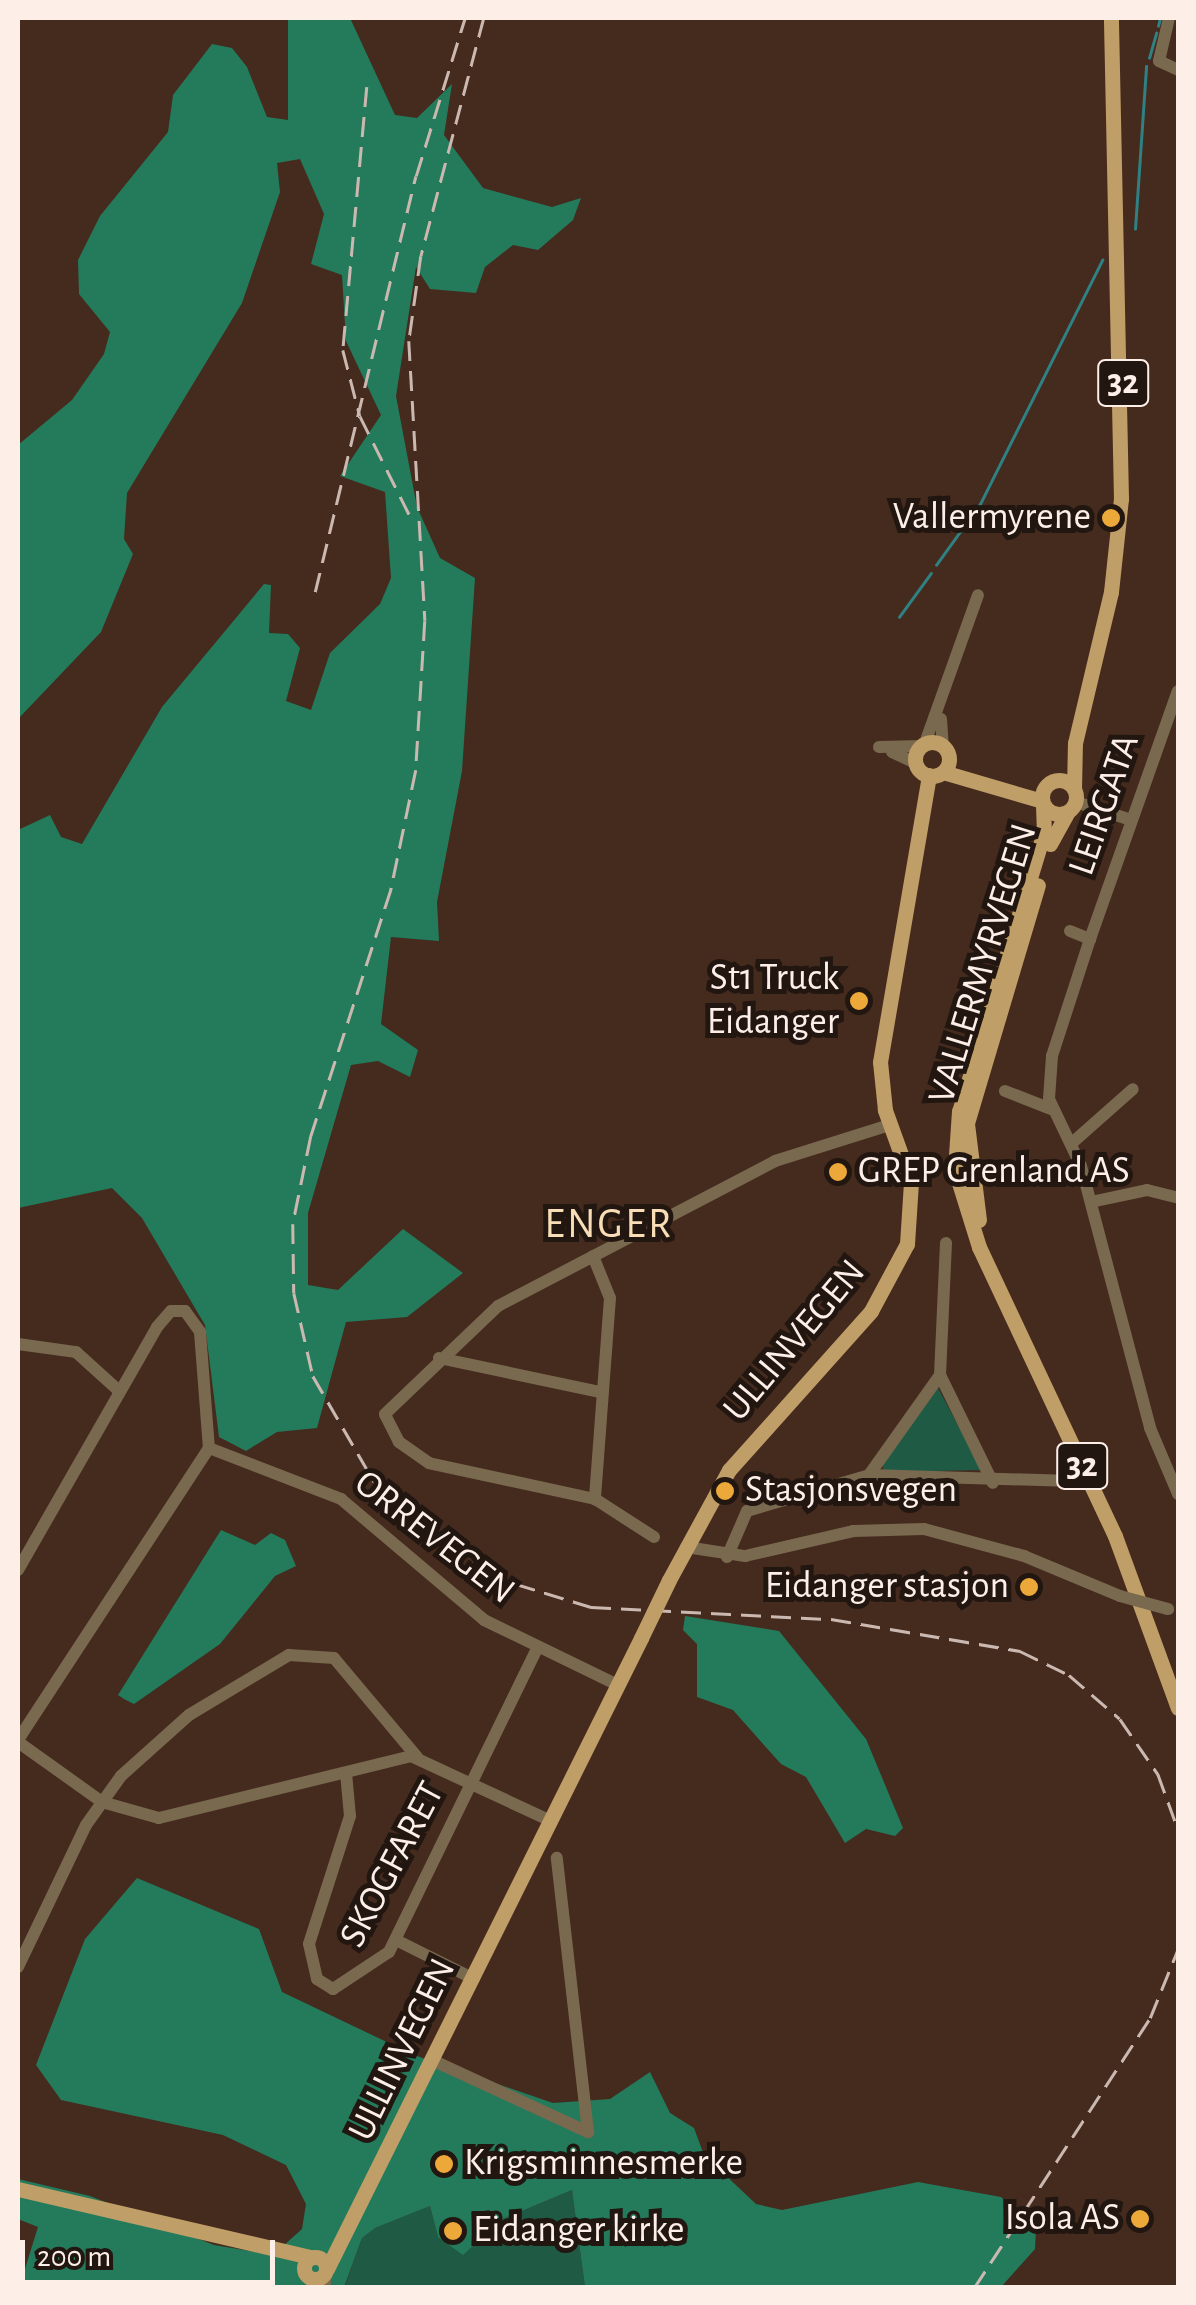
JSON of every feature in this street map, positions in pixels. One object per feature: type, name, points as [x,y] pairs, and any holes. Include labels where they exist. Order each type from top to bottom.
[{"type":"main road","name":"VALLERMYRVEGEN","points":[[960,1133],[1072,801],[1074,743],[1111,592],[1122,499],[1111,18]]},
{"type":"main road","name":"VALLERMYRVEGEN","points":[[960,1133],[1044,832],[1042,803],[1049,783],[1074,743]]},
{"type":"main road","points":[[1042,803],[936,774],[916,764],[923,745],[1049,783]]},
{"type":"main road","name":"ULLINVEGEN","points":[[317,2273],[356,2222],[686,1547],[739,1457],[898,1268],[912,1197],[890,1125],[882,1040],[936,774],[946,750]]},
{"type":"main road","name":"VALLERMYRVEGEN","points":[[1049,783],[1072,801]]},
{"type":"main road","name":"VALLERMYRVEGEN","points":[[1042,803],[1072,801]]},
{"type":"main road","name":"32","points":[[960,1133],[968,1184],[1002,1294],[1156,1641],[1178,1708]]},
{"type":"main road","points":[[18,2189],[241,2244],[317,2273]]},
{"type":"street","points":[[1169,18],[1159,60],[1178,70]]},
{"type":"street","points":[[916,764],[882,747],[923,745],[942,708],[978,594]]},
{"type":"street","name":"LEIRGATA","points":[[1051,1109],[1052,1056],[1178,692]]},
{"type":"street","name":"ULLINVEGEN","points":[[942,708],[946,750]]},
{"type":"street","points":[[1072,801],[1132,820]]},
{"type":"street","points":[[1070,931],[1090,939]]},
{"type":"street","points":[[1072,1143],[1134,1089]]},
{"type":"street","points":[[1005,1091],[1051,1109],[1072,1143],[1092,1202],[1150,1428],[1178,1494]]},
{"type":"street","points":[[654,1537],[595,1498],[429,1462],[384,1420],[440,1358],[498,1306],[801,1149],[890,1125]]},
{"type":"street","points":[[1092,1202],[1147,1190],[1178,1198]]},
{"type":"street","points":[[946,1243],[940,1375],[994,1483]]},
{"type":"street","points":[[593,1256],[610,1298],[595,1498]]},
{"type":"street","points":[[18,1570],[118,1390],[165,1316],[186,1310],[200,1332],[209,1448],[18,1741],[102,1802],[176,1817],[417,1757]]},
{"type":"street","points":[[18,1326],[18,1344],[76,1352],[118,1390]]},
{"type":"street","points":[[440,1358],[600,1392]]},
{"type":"street","points":[[869,1475],[940,1375]]},
{"type":"street","name":"ORREVEGEN","points":[[209,1448],[341,1500],[471,1610],[618,1685]]},
{"type":"street","points":[[727,1557],[747,1510],[869,1475],[994,1483],[1072,1481]]},
{"type":"street","points":[[686,1547],[727,1557],[852,1531],[924,1529],[1024,1556],[1120,1596],[1173,1610]]},
{"type":"street","name":"SKOGFARET","points":[[346,1773],[350,1816],[310,1934],[313,1972],[341,1988],[377,1968],[396,1940],[538,1647]]},
{"type":"street","points":[[18,1967],[102,1802],[167,1731],[305,1650],[343,1666],[417,1757],[552,1821]]},
{"type":"street","points":[[434,2061],[588,2132],[557,1858]]},
{"type":"street","points":[[396,1940],[474,1979]]},
{"type":"green space","points":[[288,18],[350,18],[395,115],[417,118],[452,84],[444,135],[483,188],[552,207],[581,198],[573,220],[538,250],[513,245],[485,267],[476,293],[430,289],[416,267],[396,396],[417,507],[440,558],[475,578],[462,771],[437,902],[439,941],[391,937],[381,1024],[418,1050],[410,1077],[378,1061],[351,1065],[308,1213],[308,1285],[338,1290],[403,1229],[463,1273],[407,1317],[346,1322],[317,1428],[277,1432],[246,1451],[219,1437],[205,1325],[142,1218],[112,1188],[18,1208],[18,830],[50,815],[61,837],[82,844],[162,707],[264,584],[271,585],[269,633],[288,634],[300,648],[286,701],[311,710],[330,653],[380,604],[391,578],[385,492],[340,476],[381,415],[346,341],[342,275],[311,264],[324,214],[300,159],[277,163],[280,192],[242,303],[127,493],[124,539],[133,554],[101,632],[18,719],[18,445],[72,400],[104,354],[110,332],[79,294],[78,260],[100,216],[168,132],[173,95],[212,44],[232,48],[247,67],[267,117],[288,120]]},
{"type":"green space","points":[[938,1388],[982,1470],[883,1472],[883,1464]]},
{"type":"green space","points":[[221,1530],[255,1545],[271,1533],[285,1540],[296,1566],[275,1576],[220,1644],[134,1704],[124,1699],[118,1695]]},
{"type":"green space","points":[[685,1616],[779,1631],[866,1739],[903,1828],[895,1836],[866,1829],[845,1843],[806,1777],[781,1764],[733,1710],[697,1697],[697,1644],[683,1630]]},
{"type":"green space","points":[[137,1878],[259,1929],[282,1992],[414,2055],[553,2103],[610,2099],[650,2072],[670,2113],[694,2128],[704,2155],[756,2204],[782,2210],[918,2182],[1001,2197],[1036,2229],[1035,2249],[1001,2287],[585,2287],[572,2190],[500,2220],[489,2210],[471,2213],[475,2244],[463,2255],[438,2237],[430,2206],[375,2228],[362,2238],[344,2287],[19,2288],[38,2227],[18,2219],[18,2179],[90,2196],[214,2245],[273,2255],[302,2229],[306,2204],[286,2165],[223,2135],[61,2100],[36,2065],[85,1939]]},
{"type":"green space","points":[[572,2190],[585,2287],[344,2288],[362,2238],[375,2228],[430,2206],[438,2237],[478,2210],[500,2220]]},
{"type":"waterway","points":[[1158,26],[1160,18]]},
{"type":"waterway","points":[[1149,58],[1156,33]]},
{"type":"waterway","points":[[1135,229],[1146,66]]},
{"type":"waterway","points":[[936,565],[980,504],[1102,260]]},
{"type":"waterway","points":[[899,617],[931,573]]},
{"type":"railway","points":[[315,592],[416,176],[465,18]]},
{"type":"railway","points":[[484,18],[421,256],[409,341],[425,621],[416,770],[391,890],[311,1136],[293,1224],[294,1293],[313,1376],[378,1488],[487,1575],[591,1607],[831,1619],[1020,1651],[1069,1675],[1120,1719],[1158,1774],[1178,1829]]},
{"type":"railway","points":[[367,87],[343,350],[360,416],[410,516]]},
{"type":"railway","points":[[974,2288],[1150,2018],[1178,1949]]},
{"type":"place","name":"Vallermyrene","points":[[1111,518]]},
{"type":"place","name":"St1 Truck Eidanger","points":[[859,1001]]},
{"type":"place","name":"GREP Grenland AS","points":[[838,1172]]},
{"type":"place","name":"Stasjonsvegen","points":[[725,1491]]},
{"type":"place","name":"Eidanger stasjon","points":[[1029,1587]]},
{"type":"place","name":"Krigsminnesmerke","points":[[444,2164]]},
{"type":"place","name":"Isola AS","points":[[1140,2219]]},
{"type":"place","name":"Eidanger kirke","points":[[453,2231]]},
{"type":"district","name":"ENGER","points":[[609,1224]]}]
